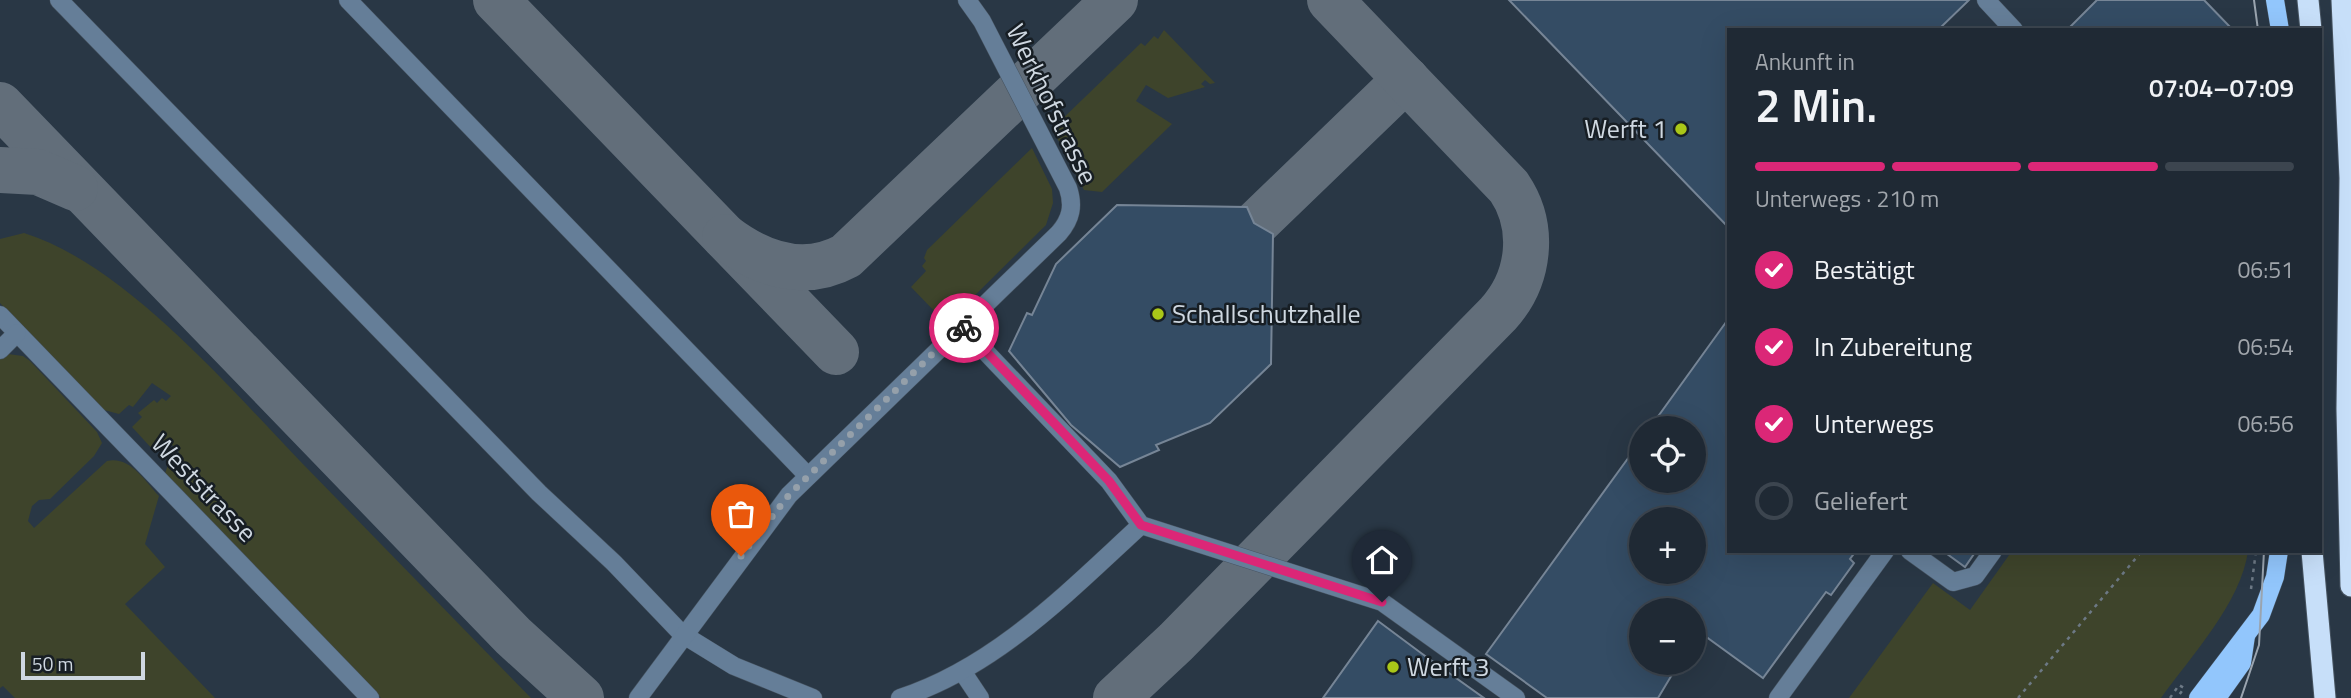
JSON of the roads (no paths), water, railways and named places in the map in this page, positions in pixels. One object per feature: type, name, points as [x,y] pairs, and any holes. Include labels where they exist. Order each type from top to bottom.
[{"type":"highway","points":[[2308,0],[2311,28]]},
{"type":"highway","points":[[2342,0],[2350,178],[2347,423],[2351,586]]},
{"type":"highway","points":[[2312,553],[2325,698]]},
{"type":"main road","points":[[2275,0],[2280,28]]},
{"type":"main road","points":[[2191,693],[2246,636],[2261,615],[2275,577],[2279,553]]},
{"type":"main road","points":[[2217,698],[2242,663],[2246,636]]},
{"type":"lane","points":[[59,0],[538,493],[614,563],[682,634],[734,666],[813,698]]},
{"type":"lane","points":[[348,0],[808,475]]},
{"type":"lane","name":"Werkhofstrasse","points":[[638,698],[682,634],[770,517],[808,475],[1059,233],[1072,208],[1068,188],[982,21],[967,0]]},
{"type":"lane","points":[[1986,0],[2012,28]]},
{"type":"lane","name":"Weststrasse","points":[[0,315],[370,698]]},
{"type":"lane","points":[[961,326],[1109,481],[1141,525],[1382,602],[1516,698]]},
{"type":"lane","points":[[0,350],[17,333]]},
{"type":"lane","points":[[900,698],[962,671],[1025,628],[1141,525]]},
{"type":"lane","points":[[1778,698],[1884,553]]},
{"type":"lane","points":[[1913,553],[1952,582],[1975,576],[1992,553]]},
{"type":"lane","points":[[962,671],[980,698]]},
{"type":"tram line","points":[[2254,0],[2258,28]]},
{"type":"tram line","points":[[2241,698],[2259,645],[2264,553]]},
{"type":"place","name":"Werft 1","points":[[1681,129]]},
{"type":"place","name":"Schallschutzhalle","points":[[1158,314]]},
{"type":"place","name":"Werft 3","points":[[1393,667]]}]
